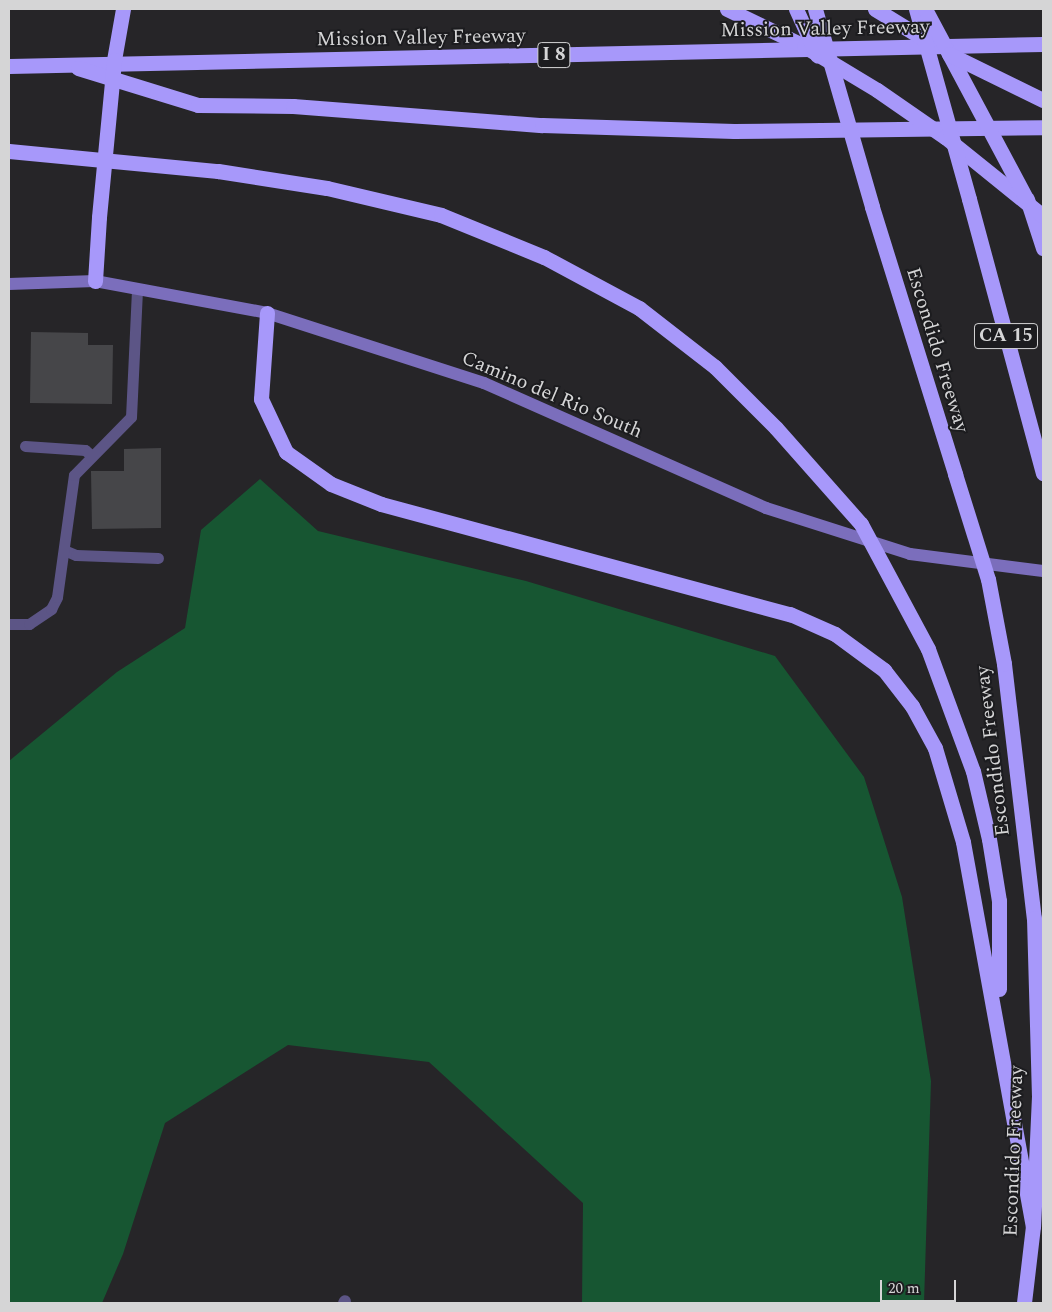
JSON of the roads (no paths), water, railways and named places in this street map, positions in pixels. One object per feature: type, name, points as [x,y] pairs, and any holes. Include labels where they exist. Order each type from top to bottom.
[{"type":"highway","points":[[95,281],[105,134],[123,9]]},
{"type":"highway","points":[[726,9],[804,46],[877,90],[945,137],[1043,216]]},
{"type":"highway","points":[[796,9],[848,127]]},
{"type":"highway","name":"Escondido Freeway","points":[[815,9],[872,207],[988,579],[1004,664],[1034,918],[1039,1096],[1033,1226],[1024,1303]]},
{"type":"highway","points":[[875,9],[947,53],[1043,100]]},
{"type":"highway","name":"CA 15","points":[[916,9],[1043,473]]},
{"type":"highway","points":[[925,9],[1026,199],[1043,248]]},
{"type":"highway","name":"Mission Valley Freeway","points":[[9,66],[1043,44]]},
{"type":"highway","points":[[65,64],[198,106],[294,106],[542,125],[734,131],[1043,127]]},
{"type":"highway","points":[[9,150],[218,171],[327,188],[441,215],[544,257],[639,308],[715,367],[776,428],[861,524],[928,649],[973,772],[989,839],[999,901],[999,1040]]},
{"type":"highway","points":[[267,313],[261,399],[286,452],[331,484],[381,504],[790,614],[835,634],[884,670],[912,706],[936,748],[964,842],[985,946],[999,1040],[1033,1226]]},
{"type":"street","name":"Camino del Rio South","points":[[9,284],[95,281],[267,313],[484,383],[766,508],[910,554],[1043,571]]},
{"type":"lane","points":[[9,624],[29,624],[52,609],[57,597],[74,475],[131,417],[136,289]]},
{"type":"lane","points":[[25,446],[85,450],[92,456]]},
{"type":"lane","points":[[64,550],[76,555],[158,558]]},
{"type":"lane","points":[[1039,1096],[1043,1115]]}]
